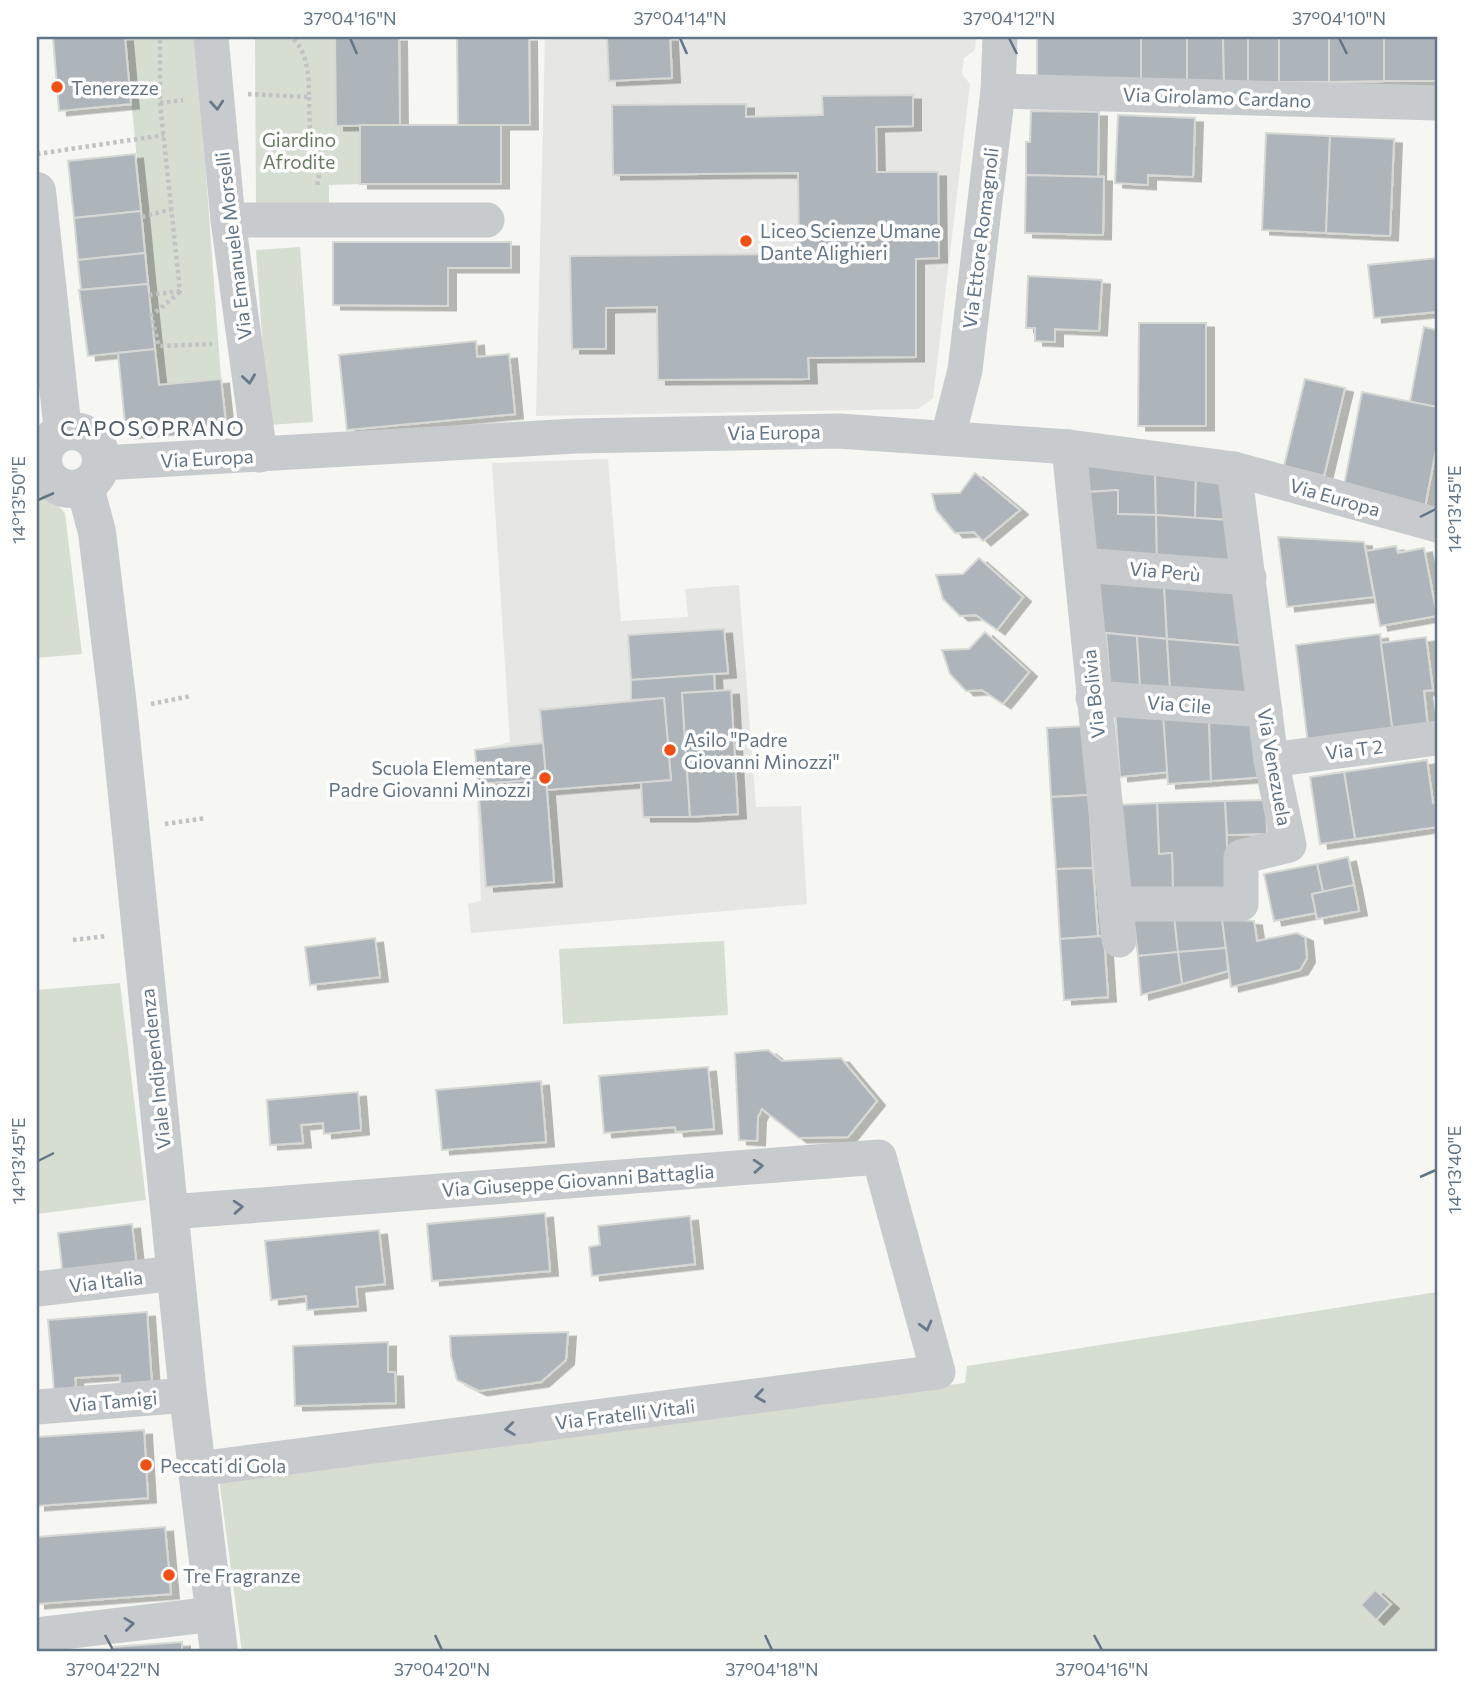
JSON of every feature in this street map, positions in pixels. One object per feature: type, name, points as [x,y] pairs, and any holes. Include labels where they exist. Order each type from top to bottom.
[{"type":"street","name":"Via Emanuele Morselli","points":[[211,37],[228,220],[260,455]]},
{"type":"street","name":"Via Ettore Romagnoli","points":[[948,437],[965,370],[998,91],[1000,37]]},
{"type":"street","name":"Via Girolamo Cardano","points":[[998,91],[1437,103]]},
{"type":"street","points":[[37,191],[48,444],[43,464],[48,477],[58,486],[71,490],[93,475],[97,444],[90,437],[82,433],[48,444]]},
{"type":"street","points":[[228,220],[486,220]]},
{"type":"street","name":"Via Europa","points":[[93,475],[260,455],[576,436],[839,431],[1069,447],[1234,468],[1436,517]]},
{"type":"street","name":"Via Bolivia","points":[[1069,447],[1119,940]]},
{"type":"street","name":"Via Venezuela","points":[[1116,904],[1241,904],[1241,857],[1289,845],[1271,760],[1234,468]]},
{"type":"street","name":"Viale Indipendenza","points":[[93,475],[188,1395],[219,1652]]},
{"type":"street","name":"Via Perù","points":[[1082,565],[1248,578]]},
{"type":"street","name":"Via Cile","points":[[1093,698],[1265,710]]},
{"type":"street","name":"Via T 2","points":[[1271,760],[1437,738]]},
{"type":"street","name":"Via Giuseppe Giovanni Battaglia","points":[[170,1212],[879,1157],[908,1260]]},
{"type":"street","name":"Via Fratelli Vitali","points":[[198,1469],[938,1373],[908,1260]]},
{"type":"street","name":"Via Italia","points":[[37,1289],[176,1273]]},
{"type":"street","name":"Via Tamigi","points":[[37,1408],[188,1395]]},
{"type":"street","points":[[37,1635],[214,1614]]},
{"type":"path","points":[[160,37],[160,103],[180,291]]},
{"type":"path","points":[[292,37],[302,46],[309,76],[310,139],[320,144],[321,158],[317,188],[299,203],[299,218]]},
{"type":"path","points":[[256,94],[309,97]]},
{"type":"path","points":[[37,154],[163,135]]},
{"type":"path","points":[[142,217],[172,209]]},
{"type":"path","points":[[149,295],[180,291]]},
{"type":"path","points":[[180,291],[152,316],[159,346],[214,344]]},
{"type":"path","points":[[152,704],[191,696]]},
{"type":"path","points":[[162,824],[206,818]]},
{"type":"path","points":[[73,940],[114,935]]},
{"type":"shaded area","name":"Liceo Scienze Umane Dante Alighieri","points":[[545,37],[976,37],[975,50],[964,58],[962,74],[970,84],[933,398],[918,409],[536,416]]},
{"type":"shaded area","points":[[608,459],[621,621],[688,617],[685,589],[739,585],[756,807],[801,806],[807,904],[471,933],[468,904],[481,901],[475,750],[510,742],[492,463]]},
{"type":"green space","points":[[125,37],[196,37],[221,379],[159,385]]},
{"type":"green space","name":"Giardino Afrodite","points":[[255,37],[335,37],[336,125],[360,125],[360,184],[329,185],[329,205],[256,205]]},
{"type":"green space","points":[[300,247],[313,422],[268,425],[256,250]]},
{"type":"green space","points":[[37,487],[65,513],[82,654],[37,658]]},
{"type":"green space","points":[[724,941],[728,1015],[563,1024],[559,949]]},
{"type":"green space","points":[[120,983],[146,1200],[37,1214],[37,990]]},
{"type":"green space","points":[[1437,1292],[1437,1652],[242,1652],[219,1479],[965,1383],[967,1366]]},
{"type":"building","points":[[53,37],[125,37],[131,104],[59,111]]},
{"type":"building","points":[[335,37],[399,37],[400,125],[336,126]]},
{"type":"building","points":[[457,37],[529,37],[530,125],[458,125]]},
{"type":"building","points":[[607,37],[670,37],[672,78],[609,81]]},
{"type":"building","points":[[1037,37],[1141,37],[1141,82],[1037,83]]},
{"type":"building","points":[[1141,37],[1187,37],[1187,82],[1141,82]]},
{"type":"building","points":[[1187,37],[1223,37],[1224,82],[1187,82]]},
{"type":"building","points":[[1223,37],[1248,37],[1248,82],[1224,82]]},
{"type":"building","points":[[1248,37],[1279,37],[1279,82],[1248,82]]},
{"type":"building","points":[[1279,37],[1329,37],[1329,82],[1279,82]]},
{"type":"building","points":[[1329,37],[1384,37],[1384,81],[1329,82]]},
{"type":"building","points":[[1384,37],[1437,37],[1437,81],[1384,81]]},
{"type":"building","points":[[913,95],[913,126],[876,127],[877,172],[938,172],[939,258],[916,259],[916,357],[808,358],[809,379],[658,380],[657,307],[606,308],[606,349],[572,349],[570,256],[799,254],[798,173],[613,175],[612,105],[746,104],[746,117],[823,115],[822,96]]},
{"type":"building","points":[[1031,111],[1099,112],[1098,177],[1026,175],[1026,142],[1030,142]]},
{"type":"building","points":[[1118,115],[1195,118],[1193,177],[1148,175],[1148,185],[1115,183]]},
{"type":"building","points":[[360,125],[501,125],[501,184],[360,184]]},
{"type":"building","points":[[1266,133],[1330,136],[1326,233],[1262,230]]},
{"type":"building","points":[[1330,136],[1394,139],[1390,236],[1326,233]]},
{"type":"building","points":[[135,154],[141,211],[74,218],[68,161]]},
{"type":"building","points":[[1026,175],[1104,177],[1103,235],[1025,233]]},
{"type":"building","points":[[141,211],[145,253],[78,260],[74,218]]},
{"type":"building","points":[[333,242],[511,242],[511,268],[448,268],[448,306],[333,305]]},
{"type":"building","points":[[145,253],[148,284],[81,290],[78,260]]},
{"type":"building","points":[[1437,258],[1437,312],[1374,318],[1368,265]]},
{"type":"building","points":[[1028,276],[1102,280],[1099,331],[1055,329],[1055,342],[1035,341],[1035,328],[1026,328]]},
{"type":"building","points":[[148,284],[155,349],[88,356],[79,290]]},
{"type":"building","points":[[1139,323],[1206,323],[1206,426],[1138,426]]},
{"type":"building","points":[[1424,327],[1437,330],[1437,407],[1410,402]]},
{"type":"building","points":[[476,341],[477,357],[509,354],[515,414],[347,430],[339,355]]},
{"type":"building","points":[[155,349],[159,385],[221,379],[226,424],[126,434],[118,353]]},
{"type":"building","points":[[1305,379],[1345,388],[1324,476],[1284,466]]},
{"type":"building","points":[[1362,392],[1437,407],[1437,444],[1425,507],[1343,491]]},
{"type":"building","points":[[1084,463],[1155,471],[1156,515],[1118,514],[1118,490],[1087,492]]},
{"type":"building","points":[[1155,471],[1196,475],[1195,518],[1156,515]]},
{"type":"building","points":[[975,473],[1020,510],[983,541],[974,532],[955,533],[936,510],[932,494],[960,493]]},
{"type":"building","points":[[1196,475],[1221,477],[1228,520],[1195,518]]},
{"type":"building","points":[[1118,490],[1118,514],[1156,515],[1157,560],[1093,556],[1087,492]]},
{"type":"building","points":[[1156,515],[1228,520],[1234,567],[1157,560]]},
{"type":"building","points":[[1278,537],[1364,542],[1374,597],[1287,607]]},
{"type":"building","points":[[1396,546],[1398,553],[1424,548],[1437,616],[1380,626],[1366,551]]},
{"type":"building","points":[[979,558],[1023,597],[997,630],[976,615],[960,616],[943,599],[936,575],[963,574]]},
{"type":"building","points":[[1094,577],[1164,584],[1167,639],[1098,632]]},
{"type":"building","points":[[1164,584],[1242,592],[1248,646],[1167,639]]},
{"type":"building","points":[[724,629],[728,673],[631,680],[628,635]]},
{"type":"building","points":[[985,632],[1029,672],[1003,704],[982,690],[966,691],[950,674],[942,650],[969,649]]},
{"type":"building","points":[[1106,633],[1137,636],[1140,686],[1110,683]]},
{"type":"building","points":[[1380,634],[1393,733],[1308,744],[1296,645]]},
{"type":"building","points":[[1137,636],[1167,639],[1170,688],[1140,686]]},
{"type":"building","points":[[1426,637],[1433,690],[1424,691],[1428,728],[1393,733],[1381,643]]},
{"type":"building","points":[[1167,639],[1248,646],[1254,699],[1170,688]]},
{"type":"building","points":[[714,674],[715,691],[682,693],[690,817],[643,817],[641,782],[671,780],[664,698],[631,700],[631,680]]},
{"type":"building","points":[[731,690],[738,814],[690,817],[682,693]]},
{"type":"building","points":[[664,698],[671,780],[547,790],[540,710]]},
{"type":"building","points":[[1115,709],[1163,714],[1168,772],[1120,777]]},
{"type":"building","points":[[1163,714],[1209,718],[1211,781],[1168,784]]},
{"type":"building","points":[[1209,718],[1256,723],[1266,777],[1211,781]]},
{"type":"building","points":[[1085,726],[1089,795],[1051,797],[1047,728]]},
{"type":"building","points":[[543,743],[546,779],[478,784],[475,750]]},
{"type":"building","points":[[1427,760],[1433,803],[1437,802],[1437,827],[1355,839],[1344,772]]},
{"type":"building","points":[[1344,772],[1355,839],[1320,844],[1310,777]]},
{"type":"building","points":[[546,779],[554,882],[486,887],[478,784]]},
{"type":"building","points":[[1089,795],[1093,868],[1056,869],[1051,797]]},
{"type":"building","points":[[1266,800],[1267,834],[1227,835],[1225,801]]},
{"type":"building","points":[[1225,801],[1229,891],[1173,893],[1172,853],[1159,854],[1157,803]]},
{"type":"building","points":[[1157,803],[1159,854],[1172,853],[1173,893],[1128,894],[1119,805]]},
{"type":"building","points":[[1348,857],[1354,885],[1323,892],[1317,864]]},
{"type":"building","points":[[1317,864],[1323,892],[1312,894],[1316,913],[1274,921],[1264,874]]},
{"type":"building","points":[[1093,868],[1098,936],[1060,939],[1056,869]]},
{"type":"building","points":[[1354,885],[1359,911],[1317,919],[1312,894]]},
{"type":"building","points":[[1133,914],[1174,915],[1178,952],[1138,956]]},
{"type":"building","points":[[1174,915],[1222,919],[1226,948],[1178,952]]},
{"type":"building","points":[[1222,919],[1254,921],[1257,941],[1297,933],[1305,937],[1307,958],[1300,970],[1231,987]]},
{"type":"building","points":[[1104,936],[1108,997],[1064,1000],[1060,939]]},
{"type":"building","points":[[375,938],[380,977],[310,985],[305,947]]},
{"type":"building","points":[[1226,948],[1228,971],[1182,984],[1178,952]]},
{"type":"building","points":[[1178,952],[1182,984],[1141,995],[1138,956]]},
{"type":"building","points":[[768,1050],[782,1061],[841,1058],[877,1101],[848,1137],[799,1138],[762,1109],[758,1117],[757,1141],[739,1140],[735,1053]]},
{"type":"building","points":[[708,1067],[714,1129],[676,1132],[675,1127],[604,1133],[599,1076]]},
{"type":"building","points":[[541,1081],[546,1142],[442,1150],[436,1090]]},
{"type":"building","points":[[358,1092],[361,1130],[324,1134],[323,1123],[301,1125],[303,1143],[270,1145],[267,1100]]},
{"type":"building","points":[[545,1213],[550,1271],[432,1281],[427,1224]]},
{"type":"building","points":[[690,1216],[695,1264],[592,1276],[589,1247],[600,1245],[598,1226]]},
{"type":"building","points":[[132,1224],[137,1268],[63,1276],[58,1233]]},
{"type":"building","points":[[379,1230],[385,1284],[356,1287],[358,1306],[307,1310],[306,1296],[271,1300],[265,1241]]},
{"type":"building","points":[[147,1312],[152,1385],[121,1387],[120,1375],[75,1378],[76,1388],[54,1390],[48,1320]]},
{"type":"building","points":[[568,1332],[566,1360],[541,1382],[479,1391],[457,1380],[451,1356],[450,1336]]},
{"type":"building","points":[[388,1342],[388,1372],[395,1372],[396,1403],[295,1406],[293,1346]]},
{"type":"building","points":[[144,1430],[148,1498],[37,1506],[37,1437]]},
{"type":"building","points":[[165,1527],[171,1594],[37,1604],[37,1537]]},
{"type":"building","points":[[1375,1590],[1391,1604],[1376,1620],[1361,1605]]},
{"type":"building","points":[[182,1642],[182,1652],[114,1652],[113,1647]]},
{"type":"place","name":"Tenerezze","points":[[57,87]]},
{"type":"place","name":"Liceo Scienze Umane Dante Alighieri","points":[[746,241]]},
{"type":"place","name":"Asilo \"Padre Giovanni Minozzi\"","points":[[670,750]]},
{"type":"place","name":"Scuola Elementare Padre Giovanni Minozzi","points":[[545,778]]},
{"type":"place","name":"Peccati di Gola","points":[[146,1465]]},
{"type":"place","name":"Tre Fragranze","points":[[169,1575]]},
{"type":"district","name":"CAPOSOPRANO","points":[[153,427]]}]
